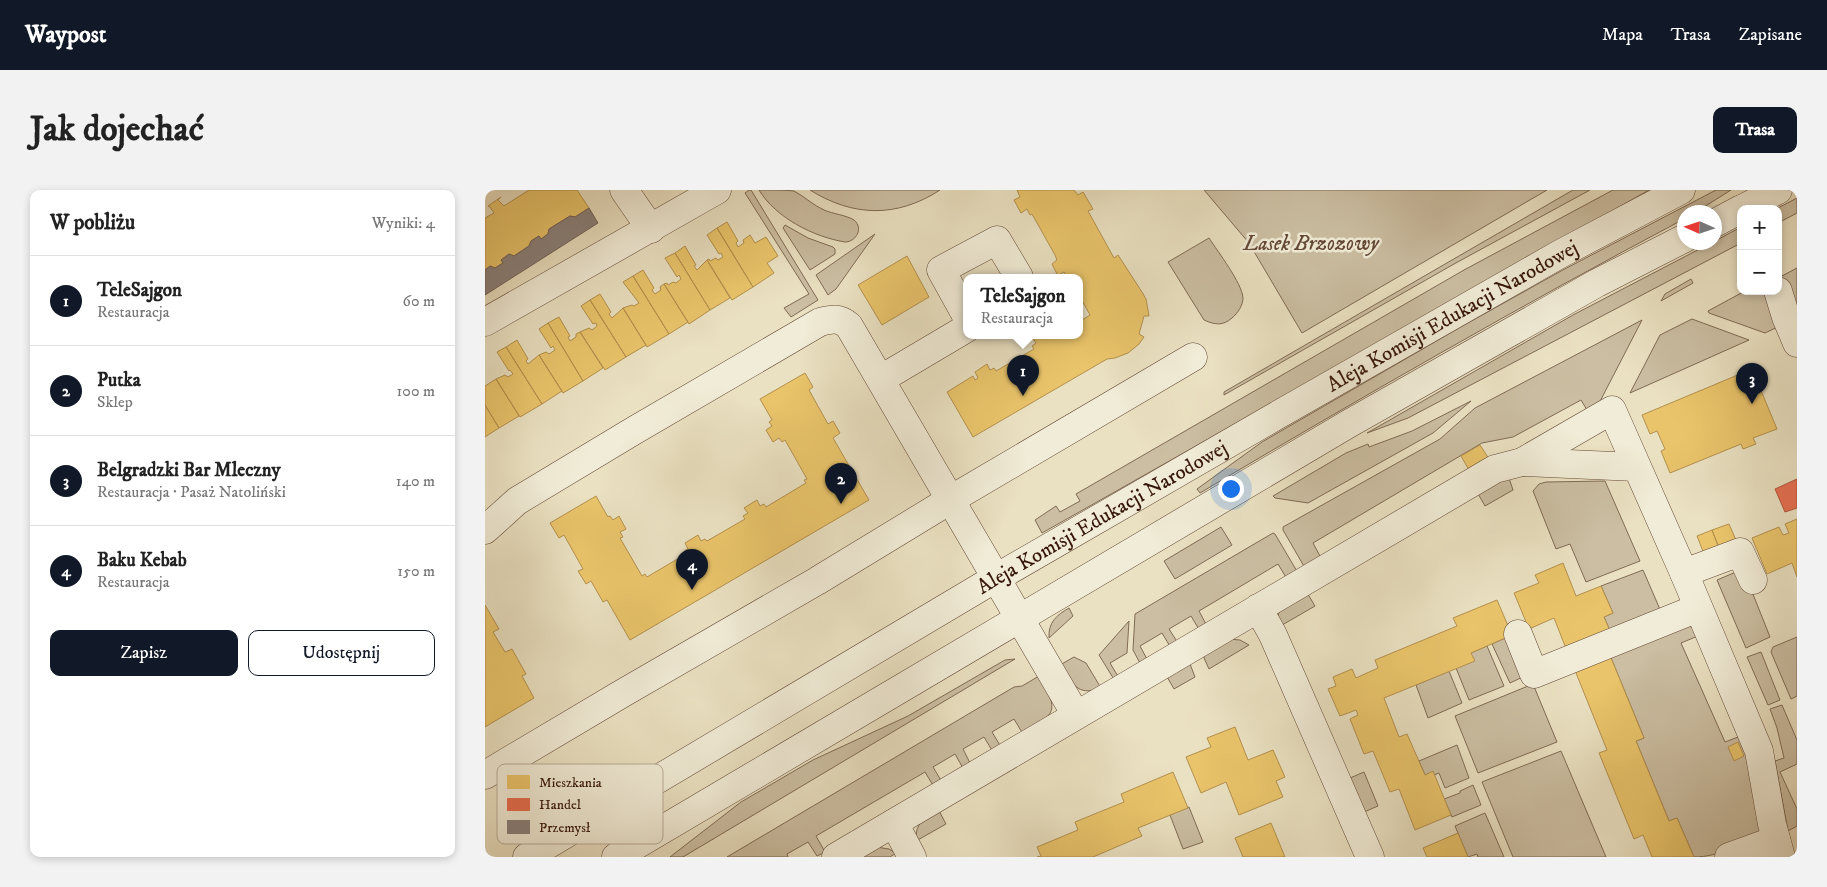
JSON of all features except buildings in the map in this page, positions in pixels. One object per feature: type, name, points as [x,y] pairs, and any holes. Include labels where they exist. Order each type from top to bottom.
[{"type":"street","points":[[624,190],[651,229]]},
{"type":"street","name":"Aleja Komisji Edukacji Narodowej","points":[[663,776],[996,578],[1560,254],[1681,190]]},
{"type":"street","points":[[1749,205],[1778,190]]},
{"type":"street","points":[[485,322],[721,191]]},
{"type":"street","points":[[1722,219],[1737,211]]},
{"type":"street","points":[[963,311],[941,270],[997,240],[1017,274]]},
{"type":"street","name":"Aleja Komisji Edukacji Narodowej","points":[[663,829],[1350,423],[1597,284],[1677,242]]},
{"type":"street","points":[[1779,295],[1797,343]]},
{"type":"street","points":[[485,530],[517,502],[642,426],[820,322],[835,318],[849,326],[1076,715]]},
{"type":"street","points":[[881,379],[963,330]]},
{"type":"street","points":[[505,764],[1193,357]]},
{"type":"street","points":[[836,857],[1495,469],[1522,462],[1612,410],[1684,573],[1759,751],[1778,848],[1729,857]]},
{"type":"street","points":[[1522,462],[1636,467]]},
{"type":"street","points":[[1684,573],[1741,552],[1753,580]]},
{"type":"street","points":[[1258,608],[1273,635],[1370,857]]},
{"type":"street","points":[[1517,634],[1535,674],[1698,608]]},
{"type":"street","points":[[485,776],[497,769]]},
{"type":"street","points":[[894,823],[912,857]]},
{"type":"street","name":"Aleja Komisji Edukacji Narodowej","points":[[527,857],[549,844]]},
{"type":"street","name":"Aleja Komisji Edukacji Narodowej","points":[[616,857],[638,844]]},
{"type":"green space","points":[[751,190],[818,300],[791,317],[784,308],[809,294],[745,193]]},
{"type":"green space","points":[[759,190],[794,191],[824,210],[854,220],[858,227],[857,234],[852,240],[845,242],[809,231],[775,209]]},
{"type":"green space","points":[[810,190],[940,190],[908,206],[875,211],[842,205]]},
{"type":"green space","name":"Lasek Brzozowy","points":[[1204,190],[1547,190],[1302,333],[1249,243]]},
{"type":"green space","points":[[1573,190],[1590,190],[1454,264],[1224,395],[1224,392]]},
{"type":"green space","points":[[1613,190],[1649,190],[1042,533],[1035,520],[1056,506],[1060,512],[1080,501],[1076,494],[1464,270]]},
{"type":"green space","points":[[1716,190],[1731,190],[1707,205],[1687,205]]},
{"type":"green space","points":[[1797,198],[1797,213],[1782,221],[1782,206]]},
{"type":"green space","points":[[1677,210],[1677,223],[1441,353],[1200,493],[1197,489],[1262,442],[1561,271]]},
{"type":"green space","points":[[785,225],[808,238],[833,247],[835,254],[810,270],[783,228]]},
{"type":"green space","points":[[1737,229],[1737,245],[1408,418],[1367,433],[1573,315],[1698,250],[1722,250],[1722,237]]},
{"type":"green space","points":[[875,234],[836,289],[828,295],[816,275]]},
{"type":"green space","points":[[1209,238],[1239,284],[1243,298],[1241,306],[1229,321],[1215,324],[1204,320],[1168,262]]},
{"type":"green space","points":[[1797,268],[1797,307],[1789,311],[1782,285],[1782,276]]},
{"type":"green space","points":[[1691,279],[1693,283],[1661,301],[1665,294]]},
{"type":"green space","points":[[1738,295],[1772,295],[1782,325],[1765,333],[1709,313],[1708,311]]},
{"type":"green space","points":[[1692,319],[1749,340],[1630,393],[1660,335]]},
{"type":"green space","points":[[1642,320],[1594,413],[1590,415],[1581,400],[1513,437],[1482,443],[1313,543],[1321,558],[1305,568],[1283,527],[1440,439],[1475,408]]},
{"type":"green space","points":[[1471,401],[1433,433],[1308,503],[1275,498],[1273,496],[1346,453],[1368,444],[1369,447],[1412,431]]},
{"type":"green space","points":[[1509,478],[1513,490],[1485,506],[1477,492],[1492,482]]},
{"type":"green space","points":[[1605,481],[1640,561],[1586,582],[1570,544],[1556,549],[1533,491],[1539,484],[1546,482]]},
{"type":"green space","points":[[1221,527],[1232,545],[1175,579],[1164,561]]},
{"type":"green space","points":[[1273,533],[1298,573],[1287,579],[1278,564],[1199,611],[1207,626],[1200,631],[1191,616],[1169,629],[1178,643],[1171,648],[1162,633],[1140,646],[1148,661],[1141,665],[1133,650],[1135,614]]},
{"type":"green space","points":[[1743,569],[1770,637],[1746,648],[1717,580]]},
{"type":"green space","points":[[1643,570],[1662,614],[1611,633],[1604,617],[1613,613],[1601,586]]},
{"type":"green space","points":[[1306,591],[1315,606],[1277,628],[1279,612]]},
{"type":"green space","points":[[1069,608],[1073,616],[1049,638],[1050,628],[1054,620]]},
{"type":"green space","points":[[1129,621],[1127,653],[1110,663],[1119,678],[1115,681],[1099,655]]},
{"type":"green space","points":[[1687,624],[1696,631],[1698,636],[1681,643],[1725,742],[1743,737],[1762,831],[1721,852],[1694,857],[1677,818],[1669,821],[1636,741],[1644,738],[1609,653]]},
{"type":"green space","points":[[1512,635],[1529,674],[1510,683],[1492,644]]},
{"type":"green space","points":[[1797,637],[1797,696],[1791,699],[1771,652],[1773,647]]},
{"type":"green space","points":[[1228,639],[1240,640],[1249,645],[1209,669],[1204,658],[1206,651]]},
{"type":"green space","points":[[1487,646],[1504,686],[1469,700],[1456,668],[1471,653]]},
{"type":"green space","points":[[1761,652],[1780,700],[1768,705],[1747,657]]},
{"type":"green space","points":[[1074,657],[1086,663],[1101,688],[1086,691],[1072,683],[1060,665]]},
{"type":"green space","points":[[1015,659],[683,857],[670,857],[741,802],[813,760],[908,716],[1005,660]]},
{"type":"green space","points":[[1190,664],[1195,677],[1174,689],[1166,675]]},
{"type":"green space","points":[[1449,671],[1462,703],[1428,718],[1416,685]]},
{"type":"green space","points":[[1039,676],[1052,705],[1048,716],[1042,721],[1023,734],[1014,719],[992,732],[1001,747],[993,752],[984,737],[963,749],[971,765],[964,770],[955,754],[933,767],[942,782],[934,787],[925,772],[816,836],[825,852],[817,856],[808,842],[787,854],[788,857],[727,857],[1014,687],[1022,686]]},
{"type":"green space","points":[[1533,684],[1557,742],[1478,773],[1455,716]]},
{"type":"green space","points":[[1782,705],[1797,740],[1797,764],[1780,772],[1797,809],[1797,826],[1788,831],[1775,761],[1784,758],[1777,728],[1770,709]]},
{"type":"green space","points":[[1457,745],[1469,778],[1445,788],[1439,773],[1434,775],[1433,772],[1425,775],[1419,761]]},
{"type":"green space","points":[[1561,751],[1606,857],[1513,857],[1482,782]]},
{"type":"green space","points":[[1364,772],[1378,806],[1357,815],[1343,781]]},
{"type":"green space","points":[[1473,785],[1481,805],[1452,817],[1444,799],[1460,793],[1460,791]]},
{"type":"green space","points":[[1189,807],[1203,842],[1183,849],[1170,815]]},
{"type":"green space","points":[[938,809],[946,824],[916,841],[917,830],[921,822]]},
{"type":"green space","points":[[1485,813],[1504,857],[1478,857],[1477,854],[1468,857],[1455,826]]},
{"type":"green space","points":[[876,847],[889,849],[896,853],[890,857],[857,857]]},
{"type":"place","name":"TeleSajgon","points":[[1023,396]]},
{"type":"place","name":"Belgradzki Bar Mleczny","points":[[1752,404]]},
{"type":"place","name":"Putka","points":[[841,504]]},
{"type":"place","name":"Baku Kebab","points":[[692,590]]}]
